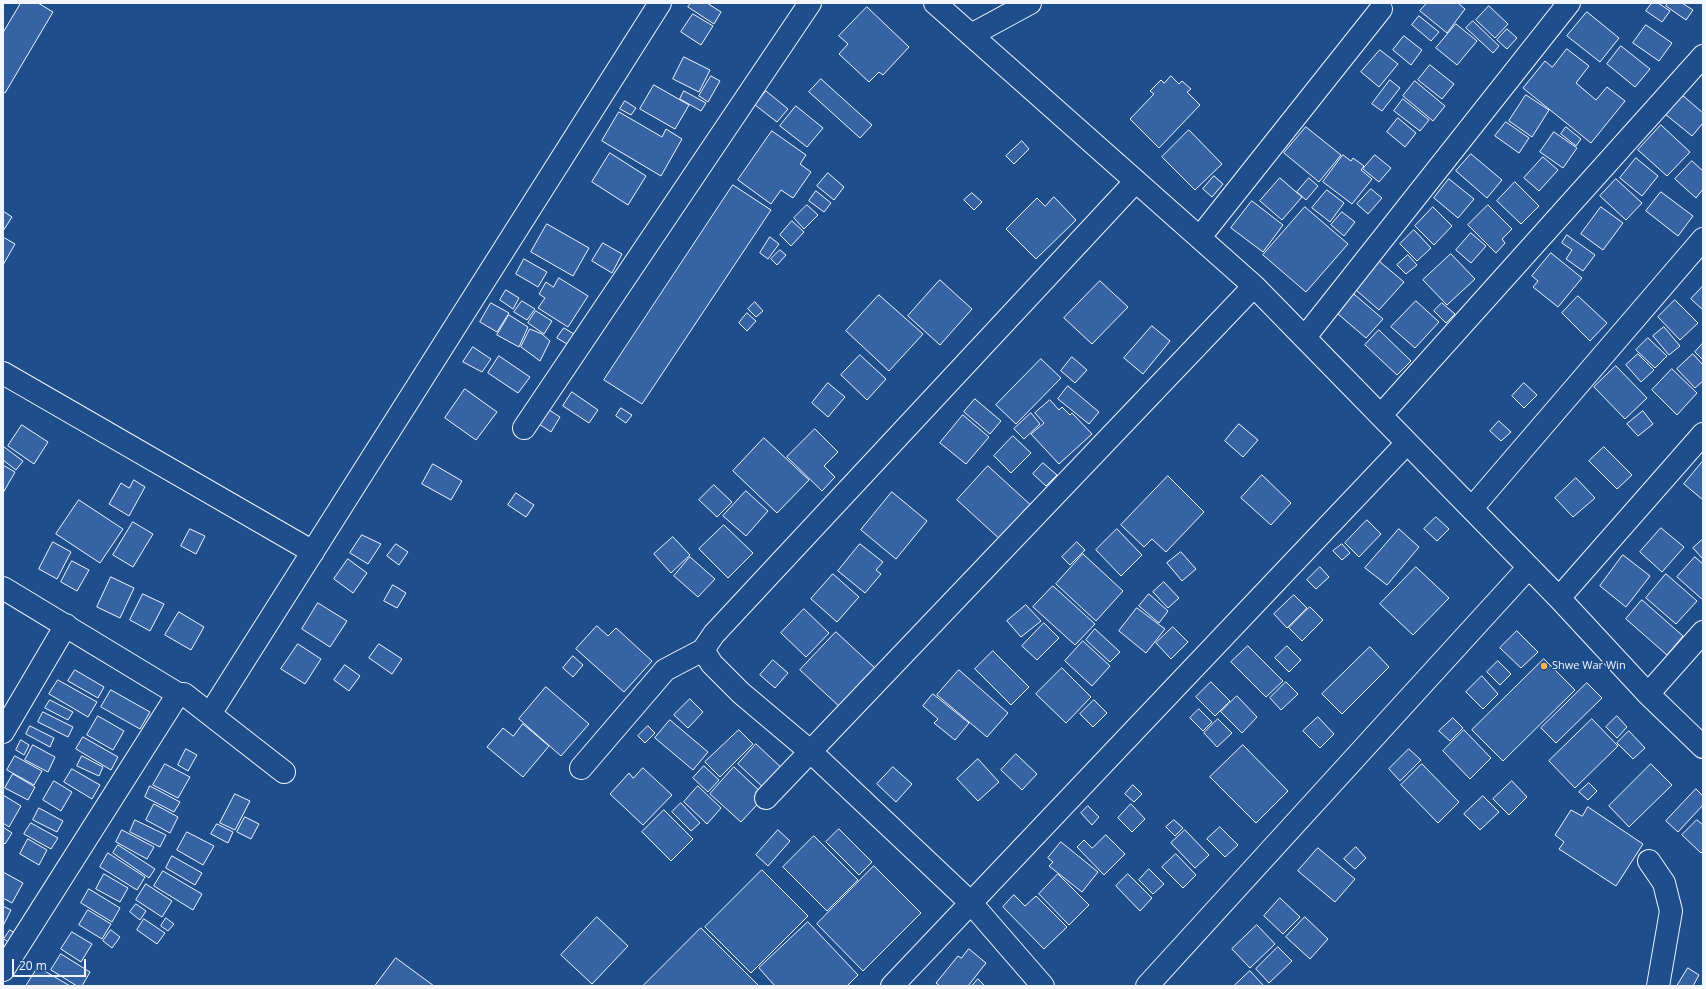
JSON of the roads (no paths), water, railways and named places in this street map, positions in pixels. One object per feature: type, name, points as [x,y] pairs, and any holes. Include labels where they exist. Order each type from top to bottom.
[{"type":"street","points":[[210,714],[660,3]]},
{"type":"street","points":[[524,428],[810,3]]},
{"type":"street","points":[[935,3],[1254,286],[1306,337],[1559,598],[1648,694],[1703,747]]},
{"type":"street","points":[[1306,337],[1569,3]]},
{"type":"street","points":[[971,35],[1024,5]]},
{"type":"street","points":[[1200,237],[1382,9]]},
{"type":"street","points":[[1381,415],[1703,56]]},
{"type":"street","points":[[581,768],[665,670],[703,650],[725,623],[1136,182]]},
{"type":"street","points":[[1472,508],[1703,238]]},
{"type":"street","points":[[766,798],[1254,286]]},
{"type":"street","points":[[3,373],[313,552]]},
{"type":"street","points":[[1559,598],[1703,434]]},
{"type":"street","points":[[892,986],[1407,442]]},
{"type":"street","points":[[1147,986],[1529,567]]},
{"type":"street","points":[[3,588],[178,694],[184,694],[284,772]]},
{"type":"street","points":[[3,732],[66,625]]},
{"type":"street","points":[[1648,694],[1703,632]]},
{"type":"street","points":[[703,650],[712,664],[741,693],[811,752],[971,903],[1043,986]]},
{"type":"street","points":[[3,970],[178,694]]},
{"type":"street","points":[[1649,861],[1664,883],[1671,911],[1658,986]]},
{"type":"place","name":"Shwe War Win","points":[[1544,666]]}]
